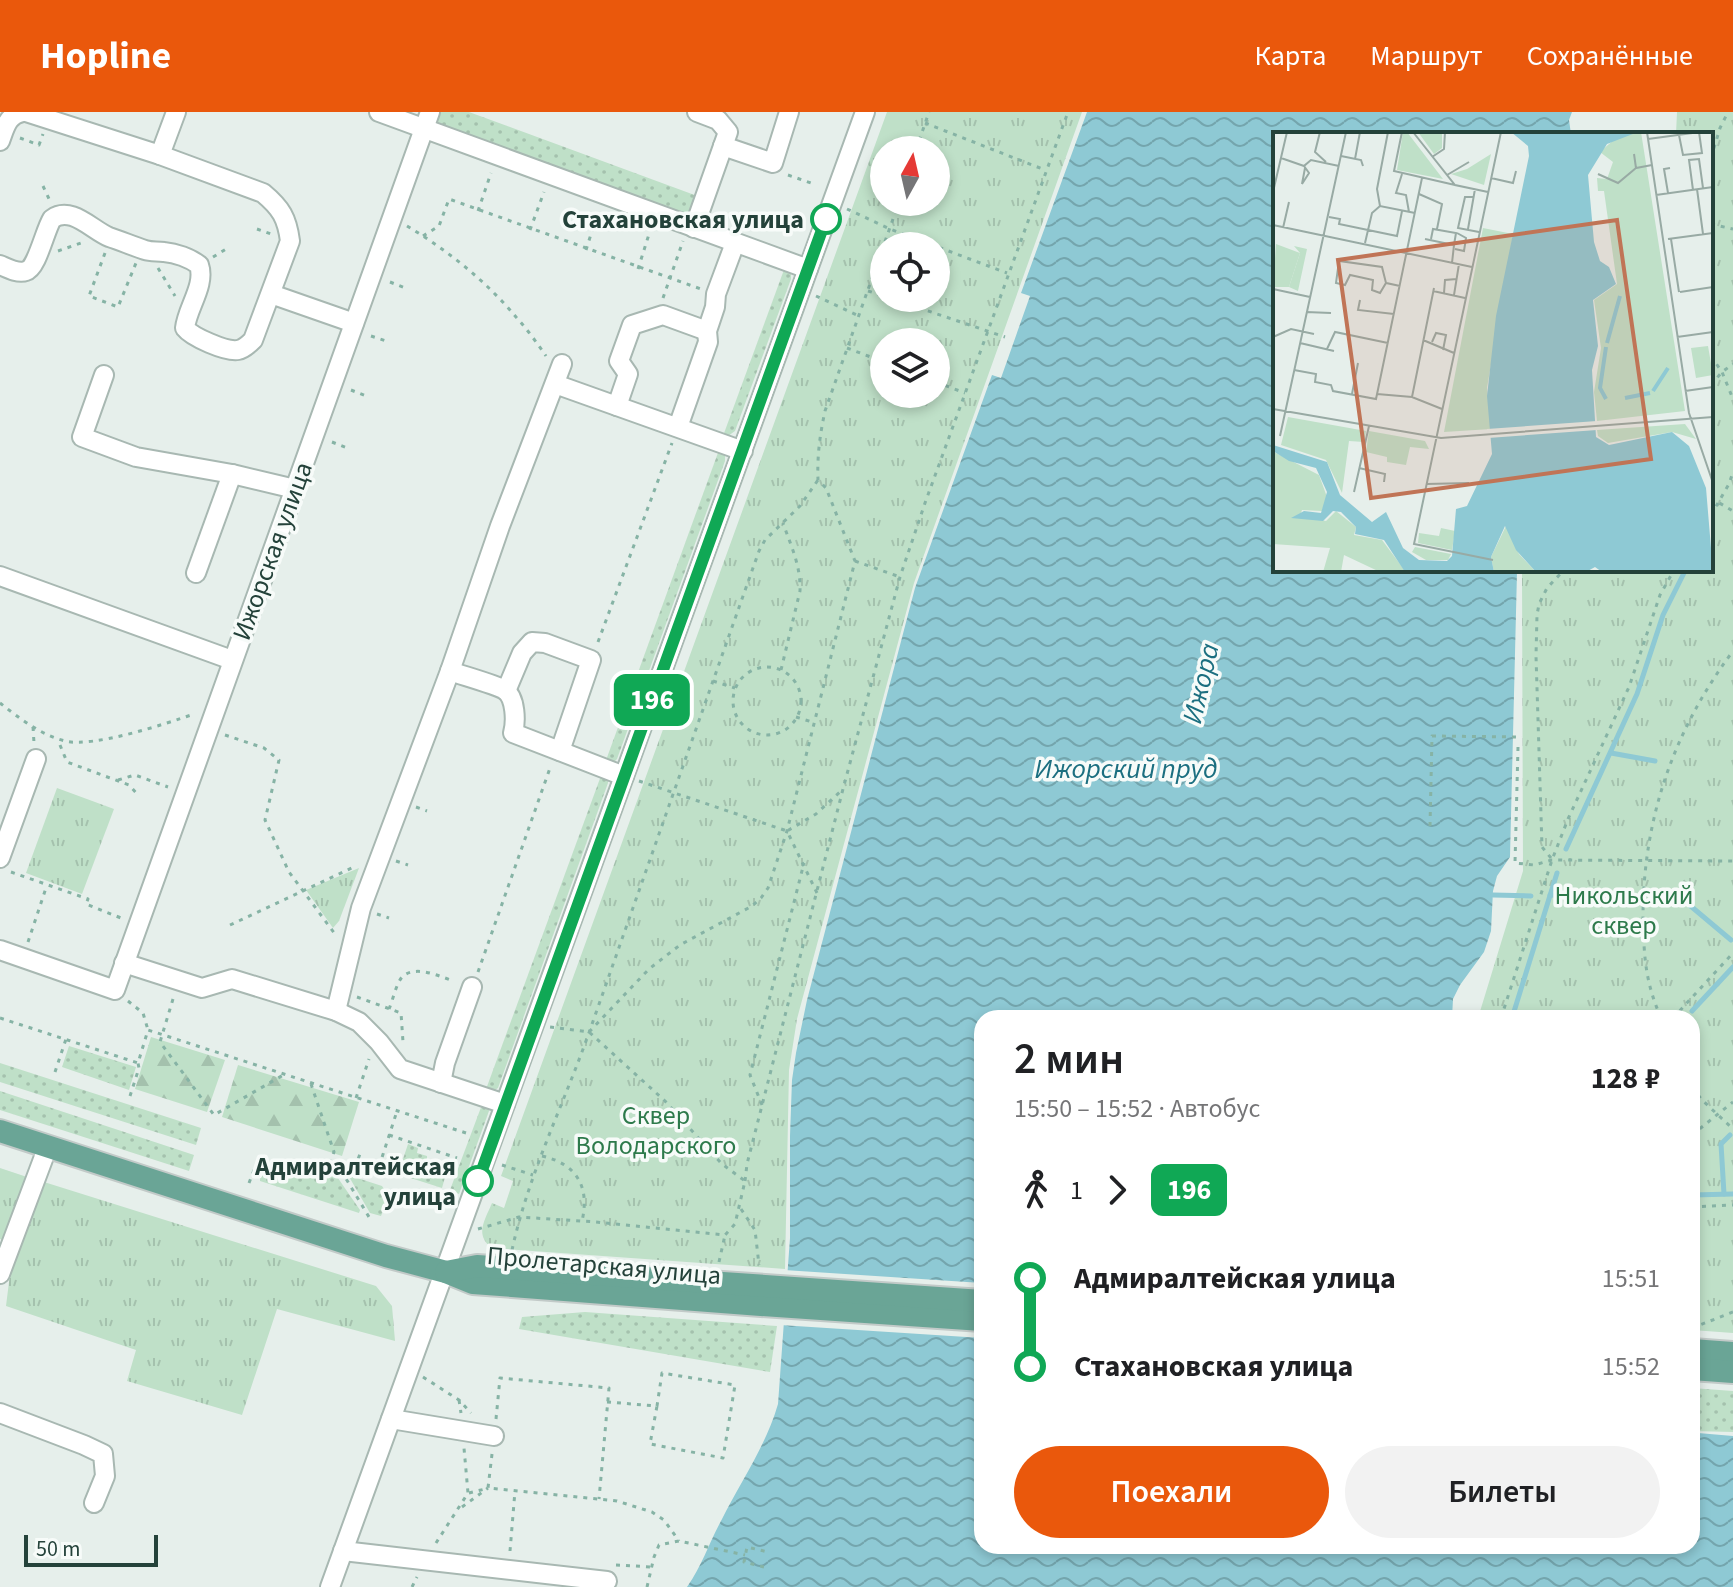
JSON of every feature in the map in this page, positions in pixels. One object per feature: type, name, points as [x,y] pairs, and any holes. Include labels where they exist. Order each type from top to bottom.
[{"type":"main road","name":"Пролетарская улица","points":[[0,1131],[473,1283],[760,1288]]},
{"type":"main road","points":[[760,1288],[974,1301]]},
{"type":"main road","points":[[760,1288],[974,1319]]},
{"type":"main road","points":[[1700,1351],[1733,1353]]},
{"type":"main road","points":[[1700,1370],[1733,1372]]},
{"type":"street","points":[[0,265],[14,271],[25,271],[33,266],[49,224],[57,215],[69,215],[107,236],[145,250],[167,252],[199,265],[201,280],[185,328],[188,333],[237,350],[247,347],[253,340],[290,241],[283,214],[263,193],[160,155],[24,112],[13,115],[2,137]]},
{"type":"street","points":[[160,155],[176,112]]},
{"type":"street","points":[[379,112],[427,120],[497,156],[808,269]]},
{"type":"street","points":[[692,228],[728,132],[720,116],[697,112]]},
{"type":"street","points":[[723,146],[773,163],[789,112]]},
{"type":"street","points":[[330,1587],[505,1104],[632,779],[743,451],[865,112]]},
{"type":"street","name":"Ижорская улица","points":[[115,990],[427,120]]},
{"type":"street","points":[[678,427],[708,342],[707,331],[716,294],[735,243]]},
{"type":"street","points":[[271,294],[354,323]]},
{"type":"street","points":[[617,406],[628,374],[619,361],[632,325],[663,315],[707,331]]},
{"type":"street","points":[[336,1011],[361,908],[450,671],[500,526],[559,374],[617,406],[743,451]]},
{"type":"street","points":[[104,375],[82,437],[136,457],[295,489]]},
{"type":"street","points":[[196,573],[232,474]]},
{"type":"street","points":[[0,576],[232,660]]},
{"type":"street","points":[[506,691],[522,653],[532,642],[545,643],[591,660],[560,751]]},
{"type":"street","points":[[450,671],[506,691],[511,699],[515,724],[513,733],[632,779]]},
{"type":"street","points":[[0,858],[36,759]]},
{"type":"street","points":[[0,950],[115,990]]},
{"type":"street","points":[[124,963],[202,988],[232,979],[336,1011],[359,1022],[400,1069],[505,1104]]},
{"type":"street","points":[[441,1083],[472,987]]},
{"type":"street","points":[[0,1274],[48,1146]]},
{"type":"street","points":[[0,1413],[103,1454],[105,1476],[94,1503]]},
{"type":"street","points":[[391,1419],[494,1436]]},
{"type":"street","points":[[343,1551],[607,1581]]},
{"type":"path","points":[[717,1269],[725,1235],[735,1224],[740,1208],[762,1105],[900,577],[1068,112]]},
{"type":"path","points":[[1713,151],[1728,112]]},
{"type":"path","points":[[921,136],[928,113]]},
{"type":"path","points":[[2,137],[39,145],[49,119]]},
{"type":"path","points":[[925,123],[1046,171]]},
{"type":"path","points":[[479,210],[497,156]]},
{"type":"path","points":[[773,163],[778,171],[811,183]]},
{"type":"path","points":[[530,229],[550,176]]},
{"type":"path","points":[[587,249],[604,195]]},
{"type":"path","points":[[423,236],[439,226],[449,199],[716,294]]},
{"type":"path","points":[[847,209],[890,229],[1008,273]]},
{"type":"path","points":[[638,267],[655,214]]},
{"type":"path","points":[[511,1254],[533,1175],[589,1032],[759,551],[765,540],[800,506],[818,480],[823,420],[894,216]]},
{"type":"path","points":[[392,217],[471,271],[516,315],[559,374]]},
{"type":"path","points":[[1713,224],[1733,229]]},
{"type":"path","points":[[670,277],[692,228]]},
{"type":"path","points":[[107,236],[89,296],[104,302],[118,307],[145,250]]},
{"type":"path","points":[[36,259],[107,236]]},
{"type":"path","points":[[145,250],[187,317]]},
{"type":"path","points":[[816,296],[859,316]]},
{"type":"path","points":[[930,312],[1005,337]]},
{"type":"path","points":[[847,348],[870,357]]},
{"type":"path","points":[[1713,359],[1733,399]]},
{"type":"path","points":[[1713,383],[1733,364]]},
{"type":"path","points":[[950,387],[965,393]]},
{"type":"path","points":[[591,660],[678,427]]},
{"type":"path","points":[[1713,512],[1733,472]]},
{"type":"path","points":[[589,1032],[649,969],[680,945],[752,906],[768,888],[787,831],[855,561],[826,488],[818,480]]},
{"type":"path","points":[[1713,499],[1733,511]]},
{"type":"path","points":[[781,670],[801,578],[783,523]]},
{"type":"path","points":[[855,561],[900,577]]},
{"type":"path","points":[[1552,860],[1542,847],[1537,615],[1547,588],[1562,572]]},
{"type":"path","points":[[1504,1010],[1552,860],[1624,697],[1660,595],[1673,572]]},
{"type":"path","points":[[1658,1010],[1645,969],[1643,908],[1645,860],[1655,810],[1697,703],[1733,651]]},
{"type":"path","points":[[760,667],[781,670],[791,676],[797,685],[800,706],[796,717],[780,732],[757,734],[739,721],[734,711],[732,699],[735,688],[749,671],[760,667]]},
{"type":"path","points":[[713,681],[735,688]]},
{"type":"path","points":[[0,703],[33,727],[64,741],[118,736],[204,711],[224,735],[264,748],[279,760],[265,820],[289,872],[335,934],[353,939]]},
{"type":"path","points":[[796,717],[813,723]]},
{"type":"path","points":[[1430,826],[1432,736],[1522,737]]},
{"type":"path","points":[[60,745],[67,762],[129,785],[138,795]]},
{"type":"path","points":[[1518,747],[1515,863],[1534,865],[1552,860],[1733,861]]},
{"type":"path","points":[[389,1009],[400,979],[409,973],[429,973],[472,987],[554,757],[560,751]]},
{"type":"path","points":[[118,780],[135,775],[176,790]]},
{"type":"path","points":[[632,779],[787,831],[817,893]]},
{"type":"path","points":[[787,831],[816,814],[843,789]]},
{"type":"path","points":[[230,925],[381,855]]},
{"type":"path","points":[[762,1105],[750,1075],[804,863]]},
{"type":"path","points":[[0,867],[88,899],[86,904],[128,922]]},
{"type":"path","points":[[28,960],[27,944],[47,885]]},
{"type":"path","points":[[1680,1010],[1733,953]]},
{"type":"path","points":[[178,980],[160,1042],[214,1115],[285,1074]]},
{"type":"path","points":[[115,990],[143,1013],[148,1030],[130,1096]]},
{"type":"path","points":[[341,991],[401,1013],[404,1070]]},
{"type":"path","points":[[0,1018],[138,1063]]},
{"type":"path","points":[[550,1027],[589,1032],[665,1101],[722,1164],[745,1181]]},
{"type":"path","points":[[148,1030],[466,1133]]},
{"type":"path","points":[[356,1098],[376,1038]]},
{"type":"path","points":[[55,1072],[66,1039]]},
{"type":"path","points":[[310,1083],[334,1152],[333,1161],[372,1222]]},
{"type":"path","points":[[1700,1096],[1733,1129]]},
{"type":"path","points":[[1700,1128],[1733,1102]]},
{"type":"path","points":[[376,1176],[397,1111]]},
{"type":"path","points":[[389,1135],[457,1158]]},
{"type":"path","points":[[355,1168],[361,1151]]},
{"type":"path","points":[[541,1156],[555,1159],[578,1178],[584,1191],[582,1221]]},
{"type":"path","points":[[504,1166],[533,1175]]},
{"type":"path","points":[[249,1183],[254,1170]]},
{"type":"path","points":[[1700,1207],[1733,1205]]},
{"type":"path","points":[[740,1208],[755,1230],[760,1288]]},
{"type":"path","points":[[478,1229],[519,1217],[725,1235]]},
{"type":"path","points":[[1700,1325],[1733,1312]]},
{"type":"path","points":[[409,1369],[459,1400],[494,1436]]},
{"type":"path","points":[[662,1373],[735,1385],[723,1458],[650,1444],[657,1406],[662,1373]]},
{"type":"path","points":[[459,1509],[488,1488],[500,1378],[609,1388],[599,1499]]},
{"type":"path","points":[[427,1560],[426,1557],[468,1493],[459,1400]]},
{"type":"path","points":[[607,1402],[657,1406]]},
{"type":"path","points":[[468,1493],[488,1488],[617,1501],[652,1512],[664,1520],[679,1541]]},
{"type":"path","points":[[509,1570],[515,1491]]},
{"type":"path","points":[[647,1587],[659,1545],[679,1541],[745,1555]]},
{"type":"path","points":[[764,1567],[744,1562],[747,1547],[768,1552]]},
{"type":"path","points":[[607,1581],[614,1565],[652,1567]]},
{"type":"green space","points":[[436,112],[469,112],[700,197],[692,215],[686,217],[439,126]]},
{"type":"green space","name":"Сквер Володарского","points":[[887,112],[1082,112],[914,583],[797,1019],[789,1070],[785,1269],[492,1248],[483,1238],[484,1221],[492,1203],[504,1208],[513,1181],[501,1176],[870,159],[870,216],[950,216],[950,136],[878,136]]},
{"type":"green space","name":"Никольский сквер","points":[[1677,112],[1733,112],[1733,1333],[1700,1331],[1700,1010],[1480,1010],[1523,871],[1522,574],[1713,572],[1713,132],[1676,132]]},
{"type":"green space","points":[[785,267],[791,272],[791,279],[735,431],[723,436]]},
{"type":"green space","points":[[719,450],[725,461],[617,759],[605,763]]},
{"type":"green space","points":[[602,773],[608,783],[498,1088],[485,1092]]},
{"type":"green space","points":[[57,788],[114,809],[82,894],[26,873]]},
{"type":"green space","points":[[359,868],[339,921],[333,928],[306,890]]},
{"type":"green space","points":[[151,1037],[225,1060],[207,1112],[135,1089]]},
{"type":"green space","points":[[69,1046],[136,1067],[129,1090],[62,1067]]},
{"type":"green space","points":[[0,1063],[201,1128],[196,1145],[0,1082]]},
{"type":"green space","points":[[238,1065],[359,1102],[342,1156],[222,1117]]},
{"type":"green space","points":[[0,1091],[194,1155],[189,1171],[0,1110]]},
{"type":"green space","points":[[483,1102],[489,1111],[459,1194],[450,1190]]},
{"type":"green space","points":[[408,1144],[418,1148],[417,1153],[436,1162],[435,1166],[447,1170],[442,1188],[398,1174]]},
{"type":"green space","points":[[306,1161],[331,1168],[360,1210],[359,1213],[260,1181],[260,1173]]},
{"type":"green space","points":[[0,1168],[27,1177],[27,1185],[5,1241],[0,1239]]},
{"type":"green space","points":[[348,1175],[382,1186],[389,1196],[381,1216],[370,1213]]},
{"type":"green space","points":[[44,1182],[376,1286],[392,1306],[395,1341],[277,1309],[242,1415],[127,1381],[136,1350],[6,1306],[11,1266]]},
{"type":"green space","points":[[585,1312],[777,1326],[770,1372],[519,1329],[522,1317]]},
{"type":"green space","points":[[1700,1389],[1733,1391],[1733,1432],[1700,1431]]},
{"type":"water","name":"Ижорский пруд","points":[[1087,112],[1572,112],[1569,120],[1571,132],[1273,132],[1273,572],[1517,572],[1510,857],[1497,876],[1491,931],[1484,952],[1460,985],[1453,999],[1452,1010],[974,1010],[974,1554],[1700,1554],[1700,1433],[1733,1436],[1733,1587],[687,1587],[760,1449],[778,1404],[790,1238],[792,1080],[807,1000],[915,588],[992,375],[1001,378],[1030,296],[1021,293]]},
{"type":"pier","points":[[784,1270],[974,1282],[974,1337],[780,1325]]},
{"type":"waterway","points":[[1566,849],[1637,694],[1663,615],[1684,573]]},
{"type":"waterway","points":[[1611,753],[1655,761]]},
{"type":"waterway","points":[[1514,1010],[1557,873]]},
{"type":"waterway","points":[[1493,895],[1531,896]]},
{"type":"waterway","points":[[1550,895],[1633,899]]},
{"type":"waterway","points":[[1652,900],[1687,903],[1731,940]]},
{"type":"waterway","points":[[1693,1010],[1733,967]]},
{"type":"waterway","points":[[1724,1194],[1721,1144],[1730,1135]]},
{"type":"waterway","points":[[1700,1195],[1733,1194]]},
{"type":"bus line","name":"196","points":[[478,1181],[826,219]]},
{"type":"place","name":"Стахановская улица","points":[[826,219]]},
{"type":"place","name":"Адмиралтейская улица","points":[[478,1181]]},
{"type":"water label","name":"Ижора","points":[[1200,683]]}]
